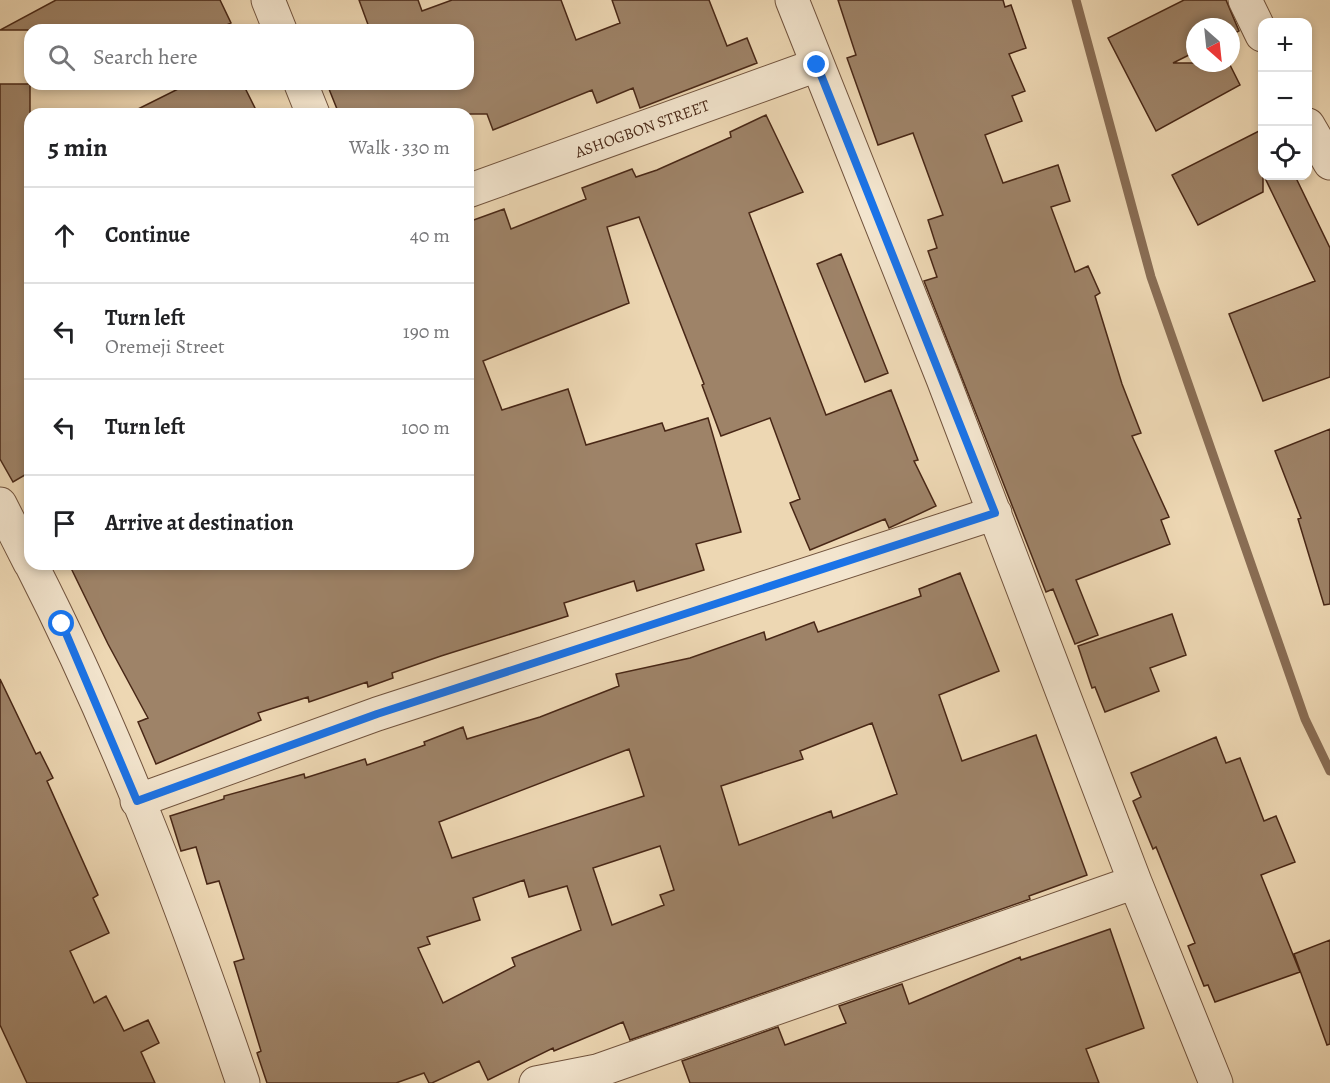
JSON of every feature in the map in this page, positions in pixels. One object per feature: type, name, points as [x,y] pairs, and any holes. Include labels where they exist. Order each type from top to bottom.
[{"type":"street","points":[[268,0],[278,24]]},
{"type":"street","points":[[792,0],[995,513],[1135,882],[1216,1083]]},
{"type":"street","points":[[1245,0],[1258,25]]},
{"type":"street","name":"ASHOGBON STREET","points":[[474,189],[817,65]]},
{"type":"street","points":[[303,90],[311,108]]},
{"type":"street","points":[[1309,126],[1330,163]]},
{"type":"street","points":[[0,504],[24,551]]},
{"type":"street","points":[[137,801],[388,711],[995,513]]},
{"type":"street","points":[[34,570],[62,624],[190,928],[243,1083]]},
{"type":"street","points":[[536,1083],[597,1071],[1135,882]]},
{"type":"building","points":[[56,0],[220,0],[231,23],[24,24],[24,30],[0,30]]},
{"type":"building","points":[[359,0],[418,0],[422,11],[452,0],[561,0],[576,40],[620,23],[612,0],[709,0],[727,46],[747,38],[757,63],[640,108],[633,88],[597,103],[592,90],[493,130],[487,114],[474,114],[474,108],[337,108],[329,90],[474,90],[474,24],[368,24]]},
{"type":"building","points":[[838,0],[1003,0],[1005,7],[1011,5],[1026,48],[1009,54],[1025,91],[1012,96],[1022,121],[985,135],[1003,183],[1058,165],[1070,201],[1051,207],[1075,272],[1088,266],[1100,293],[1095,296],[1122,384],[1141,433],[1132,436],[1169,517],[1161,520],[1170,544],[1076,580],[1098,635],[1075,644],[1053,589],[1046,592],[924,281],[937,277],[928,251],[937,248],[928,220],[943,215],[913,133],[878,145],[847,58],[856,55]]},
{"type":"building","points":[[1184,0],[1226,0],[1234,18],[1186,18],[1186,56],[1173,63],[1186,63],[1186,72],[1234,72],[1240,85],[1156,131],[1108,38]]},
{"type":"building","points":[[0,84],[24,84],[24,90],[30,90],[30,108],[24,108],[24,476],[13,482],[0,459]]},
{"type":"building","points":[[176,90],[246,90],[255,108],[140,108]]},
{"type":"building","points":[[766,115],[803,192],[749,213],[826,415],[891,390],[918,460],[914,461],[936,506],[889,528],[885,519],[810,550],[790,503],[800,499],[770,418],[721,436],[702,385],[704,384],[639,217],[607,227],[629,303],[483,361],[502,410],[568,389],[586,445],[662,423],[665,431],[708,418],[741,532],[696,544],[704,570],[637,591],[634,581],[564,603],[568,616],[392,673],[393,678],[368,687],[367,682],[309,702],[308,697],[258,713],[261,720],[156,764],[138,722],[148,718],[72,570],[474,570],[474,220],[504,209],[511,229],[586,199],[582,188],[632,169],[636,177],[657,170],[731,137],[730,132]]},
{"type":"building","points":[[1258,132],[1258,180],[1263,180],[1263,192],[1198,225],[1172,175]]},
{"type":"building","points":[[1266,180],[1297,180],[1330,248],[1330,377],[1263,401],[1229,314],[1315,281]]},
{"type":"building","points":[[841,254],[888,373],[865,382],[817,264]]},
{"type":"building","points":[[1330,429],[1330,604],[1324,605],[1298,519],[1301,518],[1275,451]]},
{"type":"building","points":[[960,573],[999,671],[939,695],[962,761],[1036,735],[1087,875],[1029,896],[1030,899],[630,1040],[623,1022],[554,1051],[553,1048],[488,1080],[479,1061],[432,1083],[429,1083],[424,1073],[396,1083],[267,1083],[257,1053],[261,1051],[234,962],[244,959],[219,881],[207,884],[196,847],[181,851],[170,816],[224,799],[224,796],[304,774],[305,778],[365,759],[367,765],[425,745],[424,742],[463,727],[467,739],[540,717],[619,686],[616,674],[690,658],[764,632],[766,640],[814,622],[818,632],[921,596],[919,589]],"holes":[[[872,723],[897,794],[833,818],[831,811],[739,845],[721,786],[803,759],[800,751]],[[629,749],[644,796],[452,858],[439,822]],[[660,846],[674,890],[660,895],[664,905],[612,925],[593,868]],[[524,880],[529,897],[567,886],[581,930],[512,958],[515,966],[443,1003],[418,948],[430,944],[427,937],[480,920],[473,898]]]},
{"type":"building","points":[[1172,614],[1186,655],[1150,668],[1159,691],[1105,712],[1095,687],[1092,688],[1078,646]]},
{"type":"building","points":[[0,679],[36,754],[40,752],[53,778],[47,781],[98,895],[93,898],[109,933],[70,951],[94,1003],[106,996],[124,1031],[148,1020],[159,1043],[141,1052],[155,1083],[27,1083],[0,1025]]},
{"type":"building","points":[[1216,737],[1226,763],[1240,758],[1264,821],[1276,816],[1295,862],[1261,875],[1300,972],[1215,1002],[1208,985],[1204,986],[1188,946],[1195,943],[1156,847],[1153,849],[1133,801],[1141,797],[1131,773]]},
{"type":"building","points":[[1110,929],[1144,1028],[1086,1049],[1099,1083],[690,1083],[682,1061],[778,1027],[785,1045],[846,1023],[839,1006],[902,984],[909,1004],[1020,957],[1021,960]]},
{"type":"building","points":[[1330,940],[1330,1044],[1327,1045],[1294,954]]},
{"type":"waterway","points":[[1076,0],[1151,277],[1305,719],[1330,771]]},
{"type":"route","points":[[62,624],[137,801],[377,714],[995,513],[817,65]]}]
